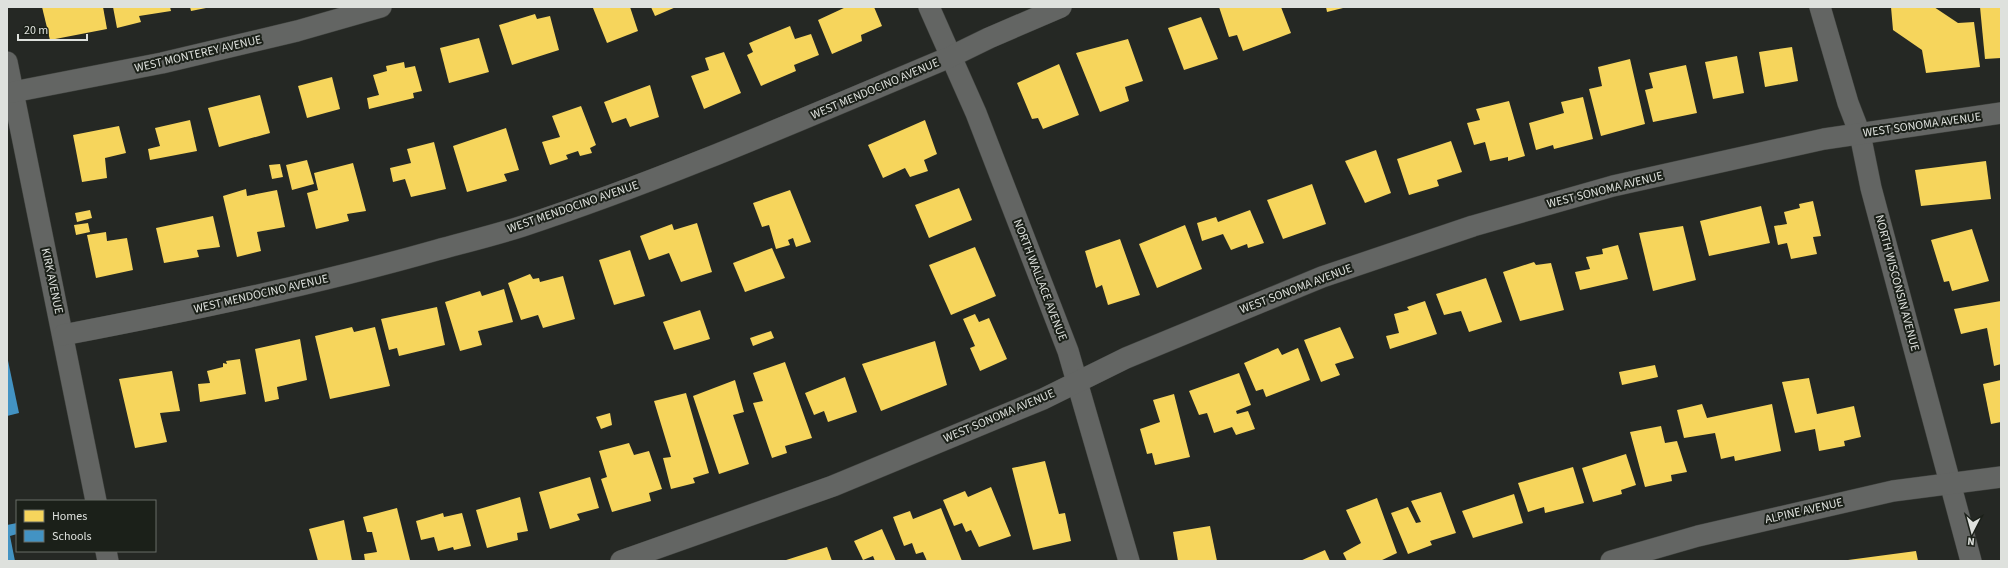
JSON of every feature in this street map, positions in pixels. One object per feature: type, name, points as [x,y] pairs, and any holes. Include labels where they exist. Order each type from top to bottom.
[{"type":"street","name":"WEST MONTEREY AVENUE","points":[[13,92],[162,62],[282,35],[380,7]]},
{"type":"street","name":"NORTH WALLACE AVENUE","points":[[928,7],[976,113],[1068,351],[1129,561]]},
{"type":"street","name":"WEST MENDOCINO AVENUE","points":[[63,335],[166,316],[303,285],[391,263],[522,226],[676,172],[950,57],[1061,7]]},
{"type":"street","name":"NORTH WISCONSIN AVENUE","points":[[1820,7],[1848,103],[1860,134],[1871,188],[1971,561]]},
{"type":"street","name":"KIRK AVENUE","points":[[7,62],[96,500]]},
{"type":"street","name":"WEST SONOMA AVENUE","points":[[622,561],[833,486],[1043,399],[1126,358],[1322,277],[1473,226],[1613,186],[1824,139],[2001,114]]},
{"type":"street","name":"ALPINE AVENUE","points":[[1611,561],[1698,536],[1886,492],[2001,477]]},
{"type":"building: Homes","points":[[42,7],[103,7],[107,29],[50,40]]},
{"type":"building: Homes","points":[[113,7],[170,7],[171,11],[139,16],[141,22],[117,28]]},
{"type":"building: Homes","points":[[190,7],[206,7],[206,8],[191,11]]},
{"type":"building: Homes","points":[[630,7],[638,31],[607,43],[593,8]]},
{"type":"building: Homes","points":[[651,7],[676,7],[655,16]]},
{"type":"building: Homes","points":[[846,7],[874,7],[882,26],[861,35],[862,41],[832,54],[818,20]]},
{"type":"building: Homes","points":[[1219,7],[1281,7],[1291,33],[1243,51],[1237,35],[1229,37]]},
{"type":"building: Homes","points":[[1326,7],[1343,7],[1343,8],[1327,12]]},
{"type":"building: Homes","points":[[1891,7],[1934,7],[1958,23],[1974,22],[1980,67],[1926,73],[1922,50],[1893,30]]},
{"type":"building: Homes","points":[[1980,7],[2000,7],[2001,58],[1985,59]]},
{"type":"building: Homes","points":[[535,14],[537,19],[550,16],[559,50],[512,65],[499,25]]},
{"type":"building: Homes","points":[[1201,17],[1218,59],[1184,70],[1168,28]]},
{"type":"building: Homes","points":[[790,26],[795,39],[811,34],[819,55],[794,65],[796,71],[761,86],[747,55],[753,52],[749,43]]},
{"type":"building: Homes","points":[[479,38],[489,72],[449,83],[440,48]]},
{"type":"building: Homes","points":[[1128,39],[1143,81],[1125,87],[1129,101],[1100,112],[1076,53]]},
{"type":"building: Homes","points":[[1792,47],[1798,81],[1765,87],[1759,52]]},
{"type":"building: Homes","points":[[724,52],[741,93],[704,109],[691,76],[709,70],[705,58]]},
{"type":"building: Homes","points":[[1737,56],[1744,93],[1713,99],[1705,62]]},
{"type":"building: Homes","points":[[1630,59],[1645,124],[1601,136],[1589,89],[1602,86],[1598,67]]},
{"type":"building: Homes","points":[[404,62],[405,68],[415,66],[422,91],[413,93],[414,98],[369,109],[367,98],[379,95],[373,75],[387,71],[386,66]]},
{"type":"building: Homes","points":[[1059,64],[1079,115],[1043,129],[1038,118],[1032,119],[1017,83]]},
{"type":"building: Homes","points":[[1686,65],[1697,113],[1653,122],[1645,90],[1653,88],[1649,73]]},
{"type":"building: Homes","points":[[332,77],[340,109],[307,118],[298,86]]},
{"type":"building: Homes","points":[[650,85],[659,117],[630,127],[626,118],[612,123],[604,102]]},
{"type":"building: Homes","points":[[260,95],[270,133],[219,147],[208,108]]},
{"type":"building: Homes","points":[[1583,97],[1593,139],[1554,149],[1553,145],[1536,150],[1529,123],[1564,113],[1561,102]]},
{"type":"building: Homes","points":[[1509,101],[1525,156],[1508,161],[1508,157],[1490,161],[1485,142],[1474,145],[1467,123],[1480,120],[1476,109]]},
{"type":"building: Homes","points":[[581,106],[596,145],[590,148],[592,153],[580,156],[578,151],[566,155],[568,159],[550,165],[542,142],[560,137],[552,116]]},
{"type":"building: Homes","points":[[190,120],[197,151],[150,160],[148,149],[160,146],[155,128]]},
{"type":"building: Homes","points":[[925,120],[937,154],[924,160],[928,171],[910,177],[905,168],[883,178],[868,145]]},
{"type":"building: Homes","points":[[119,126],[126,153],[105,158],[107,178],[82,182],[73,135]]},
{"type":"building: Homes","points":[[506,128],[519,170],[504,174],[507,181],[467,192],[453,146]]},
{"type":"building: Homes","points":[[1451,141],[1462,172],[1437,180],[1439,186],[1409,195],[1397,159]]},
{"type":"building: Homes","points":[[434,142],[446,189],[411,197],[405,179],[393,182],[390,168],[411,163],[407,149]]},
{"type":"building: Homes","points":[[1376,150],[1391,193],[1365,203],[1345,161]]},
{"type":"building: Homes","points":[[307,160],[314,184],[292,190],[286,165]]},
{"type":"building: Homes","points":[[1986,161],[1991,199],[1921,206],[1915,170]]},
{"type":"building: Homes","points":[[353,163],[366,211],[347,214],[349,221],[316,229],[307,193],[318,190],[314,173]]},
{"type":"building: Homes","points":[[280,164],[283,177],[272,179],[269,165]]},
{"type":"building: Homes","points":[[1312,184],[1326,224],[1283,239],[1267,200]]},
{"type":"building: Homes","points":[[959,188],[972,220],[929,238],[915,205]]},
{"type":"building: Homes","points":[[246,189],[247,196],[277,190],[285,227],[257,232],[261,251],[237,257],[223,196]]},
{"type":"building: Homes","points":[[790,190],[811,242],[796,247],[793,238],[788,240],[790,245],[776,249],[769,225],[762,227],[753,203]]},
{"type":"building: Homes","points":[[1813,201],[1821,236],[1813,237],[1817,254],[1791,259],[1787,243],[1778,245],[1774,226],[1787,224],[1784,212],[1800,208],[1799,204]]},
{"type":"building: Homes","points":[[1761,206],[1770,243],[1709,256],[1700,221]]},
{"type":"building: Homes","points":[[90,210],[92,218],[77,222],[75,213]]},
{"type":"building: Homes","points":[[1250,210],[1264,243],[1248,248],[1247,244],[1231,250],[1223,234],[1202,241],[1197,223],[1216,217],[1218,222]]},
{"type":"building: Homes","points":[[213,216],[220,247],[197,250],[199,257],[164,263],[156,228]]},
{"type":"building: Homes","points":[[88,223],[90,232],[76,235],[74,225]]},
{"type":"building: Homes","points":[[697,223],[712,272],[681,282],[669,253],[649,260],[640,236],[672,224],[674,230]]},
{"type":"building: Homes","points":[[1185,225],[1202,269],[1157,288],[1139,244]]},
{"type":"building: Homes","points":[[1683,226],[1696,280],[1653,291],[1639,233]]},
{"type":"building: Homes","points":[[1972,229],[1989,281],[1952,291],[1949,281],[1944,282],[1931,240]]},
{"type":"building: Homes","points":[[106,232],[107,241],[127,238],[133,270],[96,278],[87,235]]},
{"type":"building: Homes","points":[[1120,239],[1140,295],[1108,305],[1102,285],[1096,288],[1085,251]]},
{"type":"building: Homes","points":[[1618,245],[1628,279],[1580,290],[1575,272],[1590,269],[1586,257],[1603,254],[1602,249]]},
{"type":"building: Homes","points":[[975,247],[996,296],[951,315],[929,265]]},
{"type":"building: Homes","points":[[772,248],[785,278],[745,292],[733,263]]},
{"type":"building: Homes","points":[[630,250],[645,296],[614,305],[599,260]]},
{"type":"building: Homes","points":[[1534,262],[1536,265],[1551,263],[1564,310],[1520,321],[1503,272]]},
{"type":"building: Homes","points":[[530,274],[533,279],[539,278],[540,282],[563,276],[575,319],[543,328],[538,315],[521,320],[508,283]]},
{"type":"building: Homes","points":[[1486,278],[1502,322],[1469,332],[1461,311],[1444,315],[1436,294]]},
{"type":"building: Homes","points":[[504,289],[513,322],[478,331],[482,345],[460,351],[445,302],[480,291],[482,296]]},
{"type":"building: Homes","points":[[1425,301],[1437,334],[1390,349],[1386,336],[1399,333],[1394,314],[1409,310],[1407,307]]},
{"type":"building: Homes","points":[[2001,301],[2001,364],[1994,366],[1987,328],[1961,334],[1954,309]]},
{"type":"building: Homes","points":[[437,307],[445,345],[399,356],[397,348],[389,350],[381,319]]},
{"type":"building: Homes","points":[[700,310],[710,339],[674,350],[663,322]]},
{"type":"building: Homes","points":[[975,314],[979,322],[989,318],[1007,359],[980,371],[970,348],[975,346],[963,319]]},
{"type":"building: Homes","points":[[352,327],[354,332],[375,327],[390,386],[330,399],[315,336]]},
{"type":"building: Homes","points":[[1340,327],[1354,358],[1335,364],[1340,375],[1321,382],[1304,340]]},
{"type":"building: Homes","points":[[771,331],[774,338],[753,346],[750,338]]},
{"type":"building: Homes","points":[[300,339],[307,380],[277,387],[279,399],[265,402],[255,349]]},
{"type":"building: Homes","points":[[935,341],[947,385],[881,411],[862,364]]},
{"type":"building: Homes","points":[[1278,348],[1282,355],[1298,348],[1310,380],[1266,397],[1263,389],[1256,391],[1244,363]]},
{"type":"building: Homes","points":[[240,359],[246,394],[200,402],[198,384],[210,383],[207,371],[223,367],[223,363],[227,364],[226,361]]},
{"type":"building: Homes","points":[[785,362],[812,438],[785,446],[787,453],[772,458],[753,403],[763,401],[753,373]]},
{"type":"building: Homes","points":[[1655,365],[1658,377],[1622,385],[1619,372]]},
{"type":"building: Homes","points":[[172,371],[180,411],[160,413],[167,442],[135,448],[119,379]]},
{"type":"building: Homes","points":[[1239,373],[1251,405],[1236,411],[1237,414],[1248,411],[1255,429],[1236,435],[1232,427],[1214,433],[1207,413],[1199,415],[1189,391]]},
{"type":"building: Homes","points":[[845,377],[857,412],[828,422],[824,411],[814,415],[805,393]]},
{"type":"building: Homes","points":[[1809,378],[1817,414],[1854,406],[1861,437],[1844,441],[1845,446],[1819,451],[1815,429],[1795,433],[1782,382]]},
{"type":"building: Homes","points":[[735,380],[744,412],[733,415],[749,464],[719,474],[693,396]]},
{"type":"building: Homes","points":[[2001,380],[2001,422],[1991,424],[1983,384]]},
{"type":"building: Homes","points":[[686,393],[709,473],[693,478],[695,483],[671,489],[663,458],[671,457],[654,401]]},
{"type":"building: Homes","points":[[1174,394],[1190,457],[1155,465],[1152,453],[1147,454],[1140,429],[1160,422],[1153,400]]},
{"type":"building: Homes","points":[[1702,404],[1707,418],[1772,404],[1781,451],[1735,461],[1734,456],[1721,459],[1715,433],[1684,438],[1677,410]]},
{"type":"building: Homes","points":[[610,413],[612,425],[601,429],[596,417]]},
{"type":"building: Homes","points":[[1661,426],[1665,443],[1677,441],[1687,472],[1671,475],[1672,481],[1645,487],[1630,432]]},
{"type":"building: Homes","points":[[629,443],[634,455],[649,451],[662,489],[649,493],[651,501],[612,512],[601,479],[607,477],[599,451]]},
{"type":"building: Homes","points":[[1626,454],[1636,485],[1621,490],[1622,494],[1593,502],[1582,468]]},
{"type":"building: Homes","points":[[1045,461],[1059,514],[1065,513],[1071,541],[1033,550],[1012,468]]},
{"type":"building: Homes","points":[[1573,467],[1584,503],[1545,513],[1544,507],[1528,512],[1518,483]]},
{"type":"building: Homes","points":[[590,477],[599,508],[577,514],[580,520],[550,529],[539,492]]},
{"type":"building: Homes","points":[[991,487],[1011,536],[979,547],[971,530],[966,532],[962,523],[954,526],[943,500],[965,491],[968,497]]},
{"type":"building: Homes","points":[[1441,492],[1456,533],[1430,541],[1432,545],[1408,554],[1391,513],[1408,507],[1416,523],[1421,522],[1411,501]]},
{"type":"building: Homes","points":[[1514,494],[1523,523],[1473,538],[1462,511]]},
{"type":"building: Homes","points":[[520,497],[528,531],[517,533],[518,540],[487,548],[476,510]]},
{"type":"building: Homes","points":[[1377,498],[1397,553],[1380,561],[1347,561],[1343,553],[1361,543],[1346,510]]},
{"type":"building: Homes","points":[[397,508],[410,560],[365,561],[364,554],[377,552],[372,532],[367,532],[363,517]]},
{"type":"building: Homes","points":[[941,508],[962,561],[927,561],[923,552],[916,554],[912,543],[904,546],[893,517],[910,511],[913,519]]},
{"type":"building: Homes","points":[[443,513],[444,517],[462,513],[471,546],[454,550],[453,547],[438,551],[434,537],[421,540],[416,521]]},
{"type":"building: Homes","points":[[344,520],[352,561],[318,561],[309,529]]},
{"type":"building: Homes","points":[[1210,526],[1217,561],[1178,561],[1173,532]]},
{"type":"building: Homes","points":[[882,529],[896,561],[875,561],[873,556],[863,560],[854,541]]},
{"type":"building: Homes","points":[[827,547],[832,561],[783,561]]},
{"type":"building: Homes","points":[[1325,550],[1330,561],[1300,561]]},
{"type":"building: Homes","points":[[1916,551],[1918,561],[1848,561],[1848,560]]},
{"type":"building: Schools","points":[[7,356],[19,413],[7,416]]},
{"type":"building: Schools","points":[[16,523],[16,534],[10,536],[15,561],[7,561],[7,525]]}]
